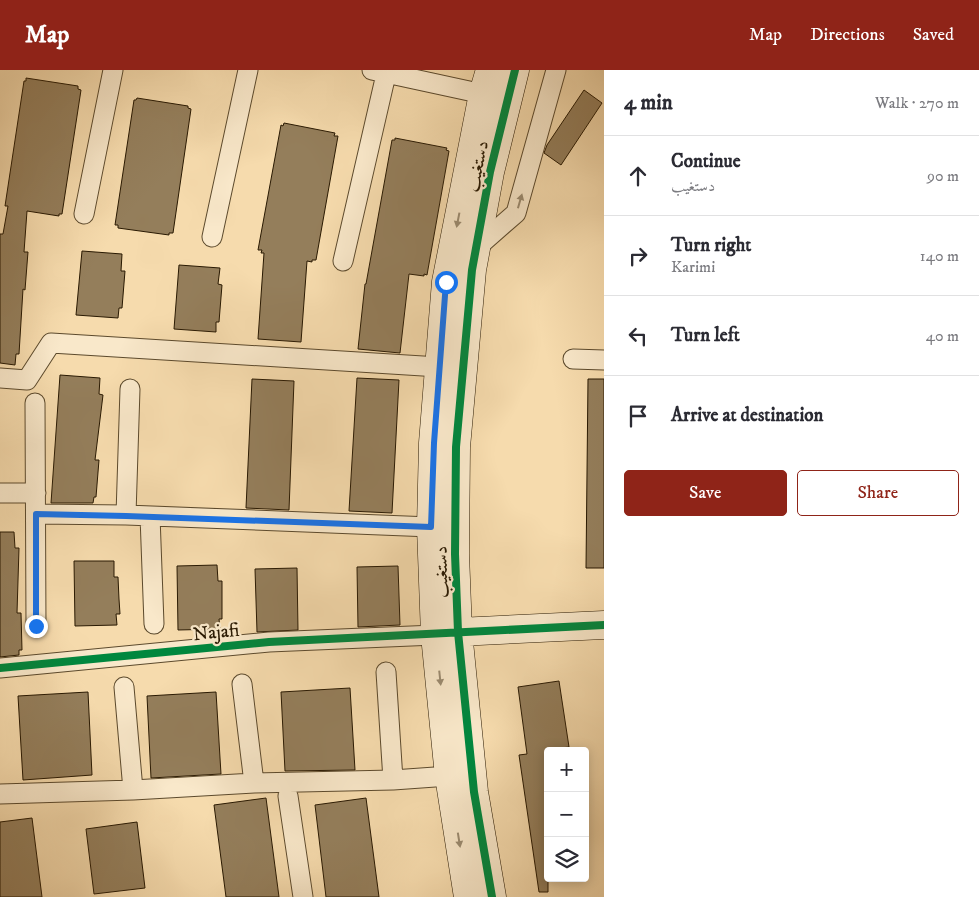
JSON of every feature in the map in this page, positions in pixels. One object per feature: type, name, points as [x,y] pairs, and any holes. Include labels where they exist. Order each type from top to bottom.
[{"type":"street","points":[[84,214],[113,70]]},
{"type":"street","points":[[212,237],[248,70]]},
{"type":"street","name":"دستغیب","points":[[468,897],[450,776],[447,633],[455,554],[456,447],[472,270],[490,172],[515,70]]},
{"type":"street","points":[[476,248],[516,213],[556,70]]},
{"type":"street","points":[[343,261],[382,71],[487,82]]},
{"type":"street","name":"دستغیب","points":[[487,82],[446,282],[434,443],[431,527],[492,897]]},
{"type":"street","points":[[0,378],[27,380],[51,343],[439,366]]},
{"type":"street","points":[[573,359],[604,360]]},
{"type":"street","points":[[126,516],[130,389]]},
{"type":"street","points":[[35,403],[36,626]]},
{"type":"street","points":[[0,493],[36,493]]},
{"type":"street","points":[[36,514],[150,516],[431,527]]},
{"type":"street","points":[[150,516],[154,624]]},
{"type":"street","points":[[447,633],[604,625]]},
{"type":"street","name":"Najafi","points":[[0,668],[269,642],[447,633]]},
{"type":"street","points":[[386,672],[393,780]]},
{"type":"street","points":[[242,684],[254,783]]},
{"type":"street","points":[[124,687],[134,790]]},
{"type":"street","points":[[0,794],[134,790],[254,783],[393,780],[450,776]]},
{"type":"street","points":[[288,796],[303,897]]},
{"type":"building","points":[[26,78],[78,86],[78,89],[81,90],[62,214],[59,214],[59,216],[27,211],[24,252],[28,252],[25,290],[23,289],[19,354],[16,354],[15,365],[0,363],[0,234],[3,234],[8,206],[5,206]]},
{"type":"building","points":[[584,90],[602,103],[561,165],[544,153],[547,145]]},
{"type":"building","points":[[137,98],[188,106],[191,109],[173,233],[169,233],[169,235],[118,228],[118,225],[115,225],[134,100]]},
{"type":"building","points":[[284,123],[335,133],[334,136],[338,136],[316,260],[312,260],[312,262],[307,261],[301,342],[258,339],[264,253],[261,253],[262,250],[258,250],[281,125],[283,126]]},
{"type":"building","points":[[395,138],[447,148],[446,150],[449,151],[427,275],[409,274],[400,353],[358,349],[365,284],[392,140],[395,140]]},
{"type":"building","points":[[82,251],[122,254],[121,271],[125,271],[122,308],[119,308],[118,318],[76,315]]},
{"type":"building","points":[[179,265],[220,268],[218,284],[222,285],[219,322],[216,322],[216,332],[174,329]]},
{"type":"building","points":[[60,375],[100,378],[99,394],[103,395],[95,460],[99,460],[96,497],[94,497],[93,503],[51,503]]},
{"type":"building","points":[[357,378],[399,380],[392,513],[349,511]]},
{"type":"building","points":[[252,379],[294,381],[289,510],[246,508]]},
{"type":"building","points":[[588,379],[604,379],[604,568],[586,568]]},
{"type":"building","points":[[0,532],[14,532],[15,548],[19,548],[17,613],[21,613],[22,650],[19,650],[19,655],[0,657]]},
{"type":"building","points":[[74,561],[114,561],[114,577],[118,577],[120,614],[116,614],[117,625],[75,626]]},
{"type":"building","points":[[217,565],[218,581],[222,581],[222,619],[219,619],[220,629],[178,630],[177,566]]},
{"type":"building","points":[[398,566],[400,625],[358,627],[357,567]]},
{"type":"building","points":[[297,568],[298,630],[257,632],[255,569]]},
{"type":"building","points":[[559,681],[569,747],[544,747],[544,882],[548,882],[548,892],[539,892],[519,755],[527,754],[518,687]]},
{"type":"building","points":[[350,688],[355,770],[285,771],[281,692]]},
{"type":"building","points":[[88,692],[92,775],[23,780],[18,696]]},
{"type":"building","points":[[216,692],[221,774],[151,778],[147,696]]},
{"type":"building","points":[[266,798],[279,897],[226,897],[214,805]]},
{"type":"building","points":[[366,798],[379,897],[326,897],[315,805]]},
{"type":"building","points":[[32,818],[42,897],[0,897],[0,822]]},
{"type":"building","points":[[137,822],[145,888],[94,894],[86,829]]},
{"type":"cycle path","points":[[492,897],[474,792],[458,632],[455,554],[456,447],[472,270],[490,172],[515,70]]},
{"type":"cycle path","points":[[0,668],[269,642],[604,625]]},
{"type":"route","points":[[36,626],[36,514],[431,527],[434,443],[446,282]]}]
